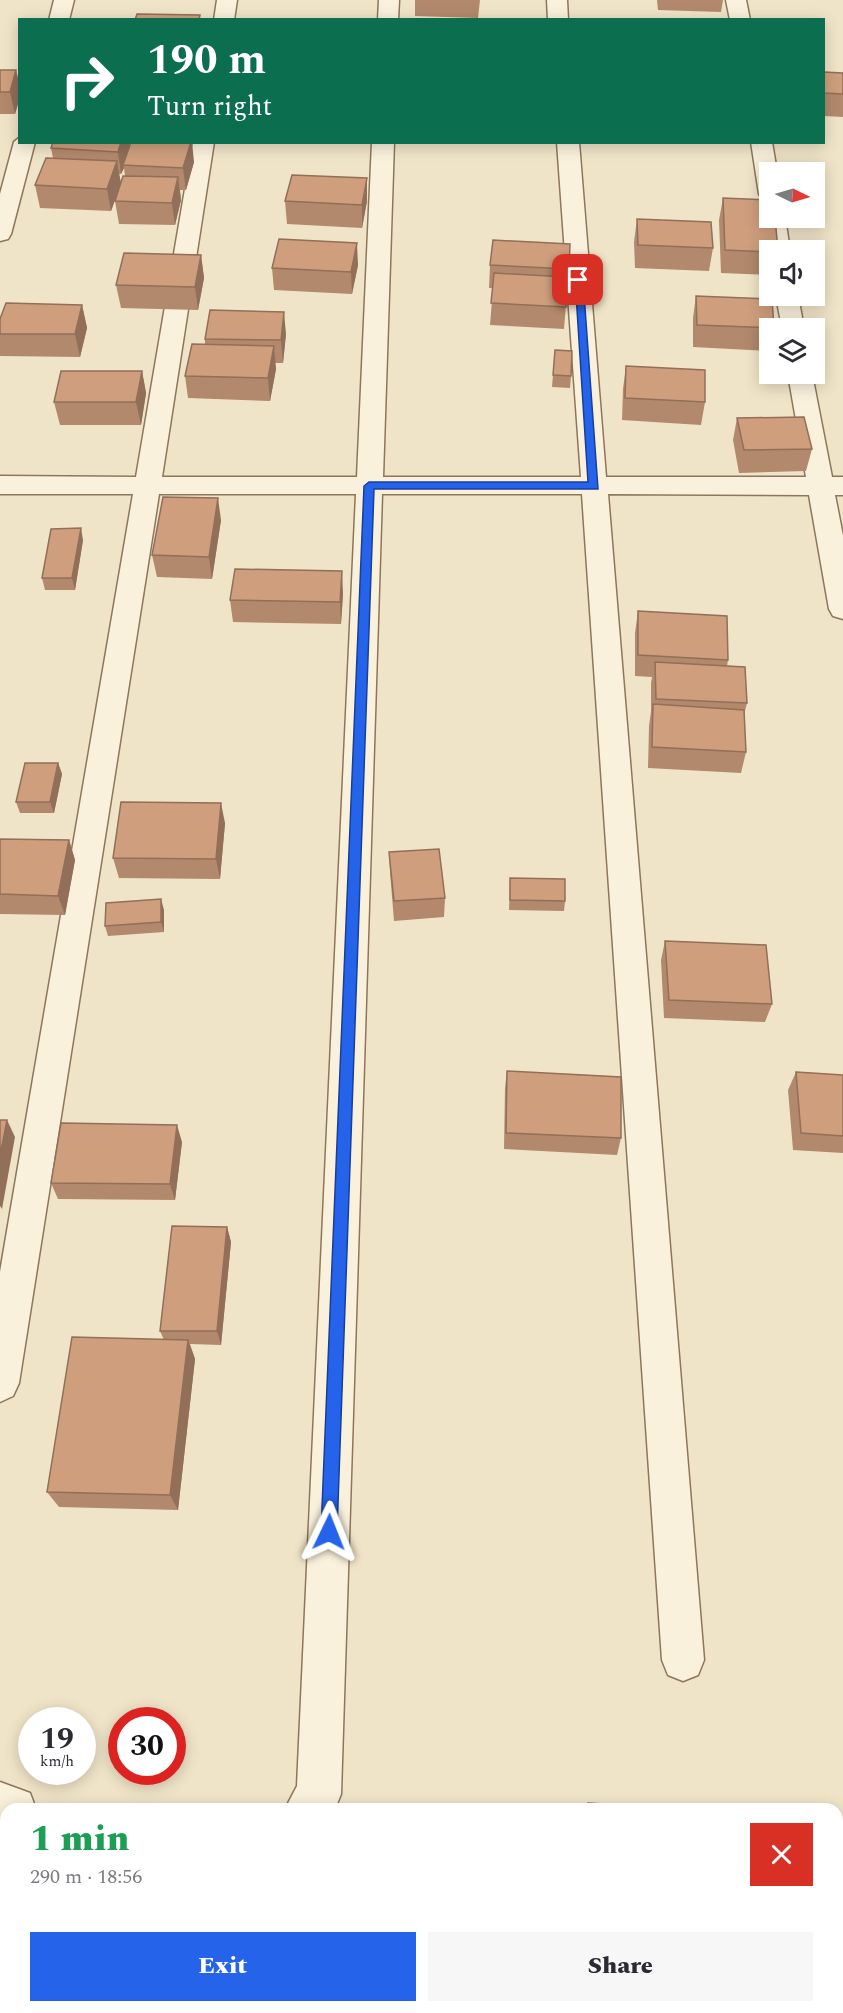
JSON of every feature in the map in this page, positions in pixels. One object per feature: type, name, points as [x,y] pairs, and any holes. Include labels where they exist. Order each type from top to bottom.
[{"type":"street","points":[[60,18],[64,0]]},
{"type":"street","points":[[224,18],[227,0]]},
{"type":"street","points":[[388,18],[389,0]]},
{"type":"street","points":[[557,0],[558,18]]},
{"type":"street","points":[[736,0],[740,18]]},
{"type":"street","points":[[0,234],[24,144]]},
{"type":"street","points":[[0,1383],[204,144]]},
{"type":"street","points":[[312,1803],[319,1794],[383,144]]},
{"type":"street","points":[[568,144],[683,1660]]},
{"type":"street","points":[[761,144],[764,162]]},
{"type":"street","points":[[803,384],[831,486],[843,609]]},
{"type":"street","points":[[0,485],[831,486]]},
{"type":"building","points":[[137,14],[200,15],[199,18],[136,18]]},
{"type":"building","points":[[0,70],[16,70],[10,92],[0,92]]},
{"type":"building","points":[[825,72],[843,73],[843,94],[825,93]]},
{"type":"building","points":[[52,144],[120,144],[118,152],[51,148]]},
{"type":"building","points":[[130,144],[190,144],[183,168],[123,165]]},
{"type":"building","points":[[46,158],[117,161],[107,189],[35,185]]},
{"type":"building","points":[[292,175],[367,178],[362,205],[285,201]]},
{"type":"building","points":[[123,176],[178,177],[172,203],[115,201]]},
{"type":"building","points":[[723,198],[759,200],[759,228],[776,228],[777,240],[759,240],[759,252],[725,250]]},
{"type":"building","points":[[637,219],[711,222],[713,248],[638,245]]},
{"type":"building","points":[[279,239],[357,243],[351,272],[272,268]]},
{"type":"building","points":[[493,240],[570,244],[569,269],[490,265]]},
{"type":"building","points":[[124,253],[201,255],[195,287],[116,285]]},
{"type":"building","points":[[494,273],[567,277],[566,307],[491,303]]},
{"type":"building","points":[[696,296],[759,298],[759,306],[772,306],[773,318],[759,318],[759,327],[697,325]]},
{"type":"building","points":[[6,303],[82,305],[75,334],[0,334],[0,319]]},
{"type":"building","points":[[210,310],[284,312],[281,340],[205,339]]},
{"type":"building","points":[[192,344],[274,346],[268,378],[185,376]]},
{"type":"building","points":[[555,350],[572,351],[571,376],[553,375]]},
{"type":"building","points":[[626,366],[705,370],[705,402],[625,398]]},
{"type":"building","points":[[61,371],[142,371],[136,402],[54,402]]},
{"type":"building","points":[[804,417],[812,449],[744,450],[737,418]]},
{"type":"building","points":[[163,497],[218,498],[209,557],[152,555]]},
{"type":"building","points":[[81,528],[72,578],[42,578],[51,529]]},
{"type":"building","points":[[235,569],[342,571],[340,602],[230,600]]},
{"type":"building","points":[[638,611],[727,616],[728,660],[638,655]]},
{"type":"building","points":[[655,662],[745,667],[747,703],[656,699]]},
{"type":"building","points":[[653,704],[744,710],[746,752],[652,747]]},
{"type":"building","points":[[25,763],[58,763],[50,802],[16,802]]},
{"type":"building","points":[[121,802],[221,803],[216,859],[113,858]]},
{"type":"building","points":[[0,839],[69,840],[58,896],[0,894]]},
{"type":"building","points":[[439,849],[445,898],[394,901],[389,852]]},
{"type":"building","points":[[510,878],[565,879],[565,901],[510,900]]},
{"type":"building","points":[[161,899],[161,922],[105,926],[106,903]]},
{"type":"building","points":[[665,941],[766,945],[772,1004],[669,1000]]},
{"type":"building","points":[[507,1071],[621,1077],[621,1138],[506,1133]]},
{"type":"building","points":[[796,1072],[843,1075],[843,1136],[801,1133]]},
{"type":"building","points":[[0,1120],[7,1120],[0,1156]]},
{"type":"building","points":[[61,1123],[177,1125],[170,1184],[51,1183]]},
{"type":"building","points":[[172,1226],[227,1227],[217,1331],[160,1331]]},
{"type":"building","points":[[72,1337],[188,1340],[170,1495],[47,1492]]},
{"type":"route","points":[[329,1532],[369,486],[594,486],[578,280]]}]
